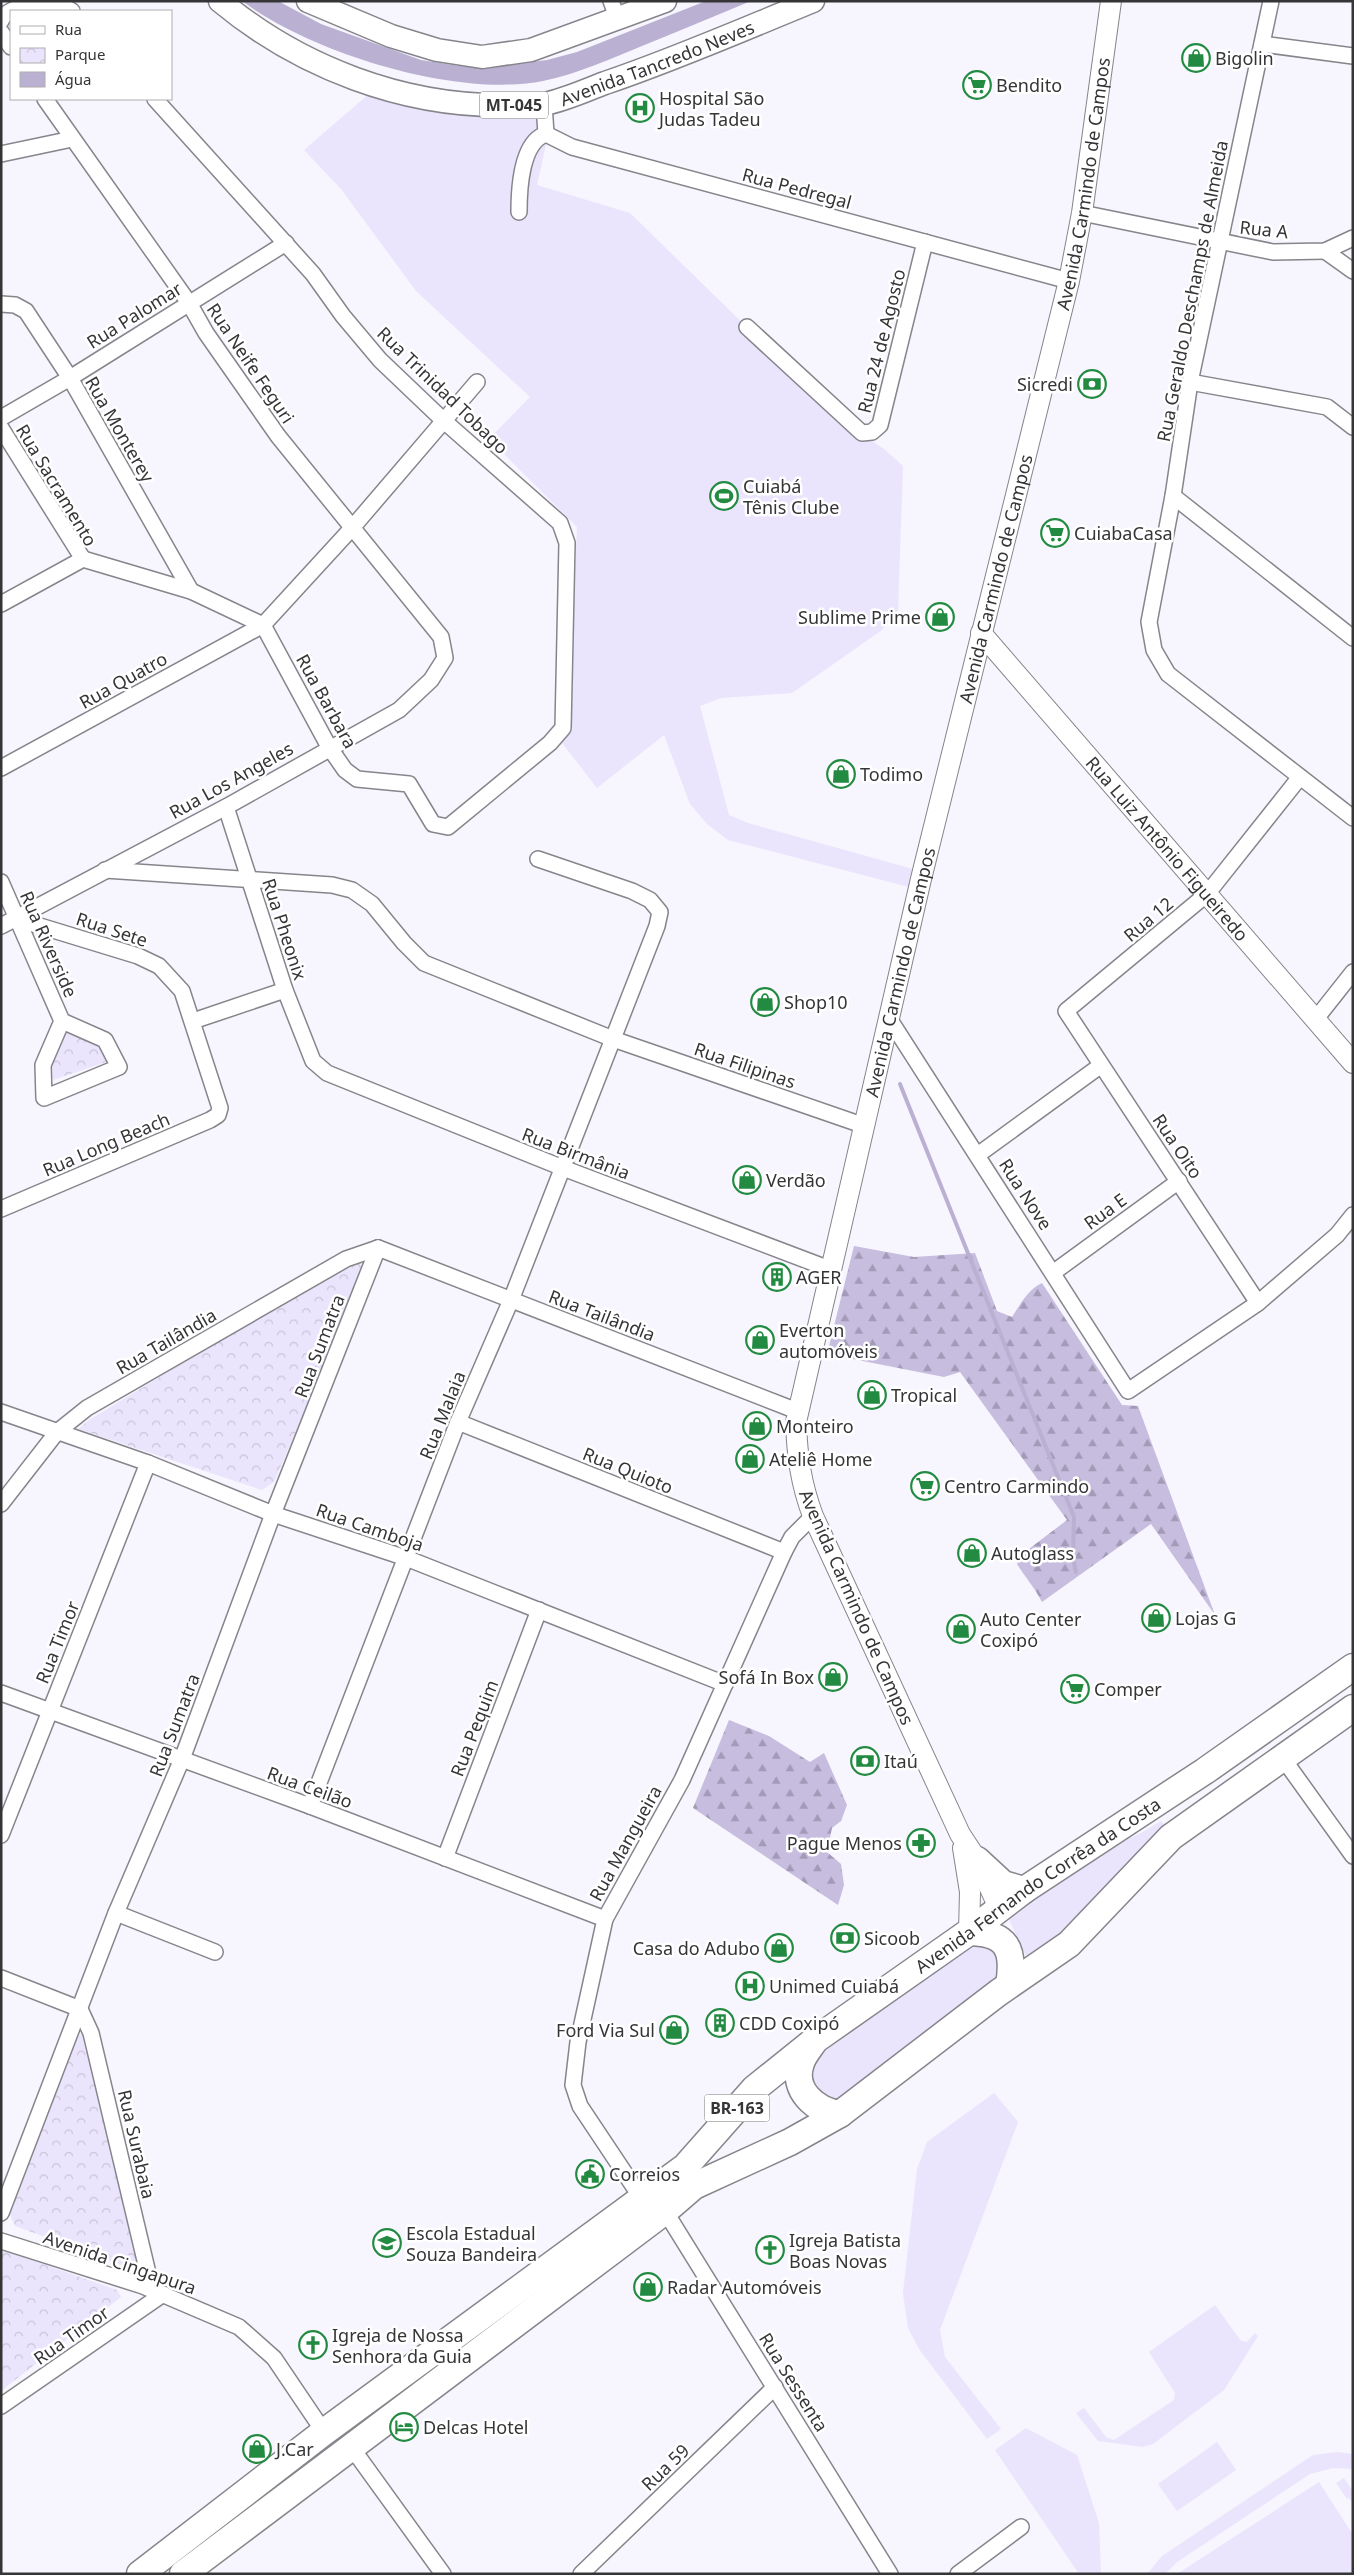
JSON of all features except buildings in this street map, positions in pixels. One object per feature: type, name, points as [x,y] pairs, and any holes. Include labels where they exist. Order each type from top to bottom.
[{"type":"highway","name":"Avenida Fernando Corrêa da Costa","points":[[140,2574],[324,2432],[685,2167],[754,2089],[814,2040],[1000,1910],[1024,1890],[1205,1771],[1353,1667]]},
{"type":"highway","name":"Avenida Fernando Corrêa da Costa","points":[[183,2574],[665,2211],[694,2186],[790,2142],[840,2114],[1009,1985],[1069,1944],[1171,1837],[1353,1708]]},
{"type":"highway","points":[[977,1860],[1003,1884],[1024,1890]]},
{"type":"highway","points":[[1000,1910],[1012,1967],[1009,1985]]},
{"type":"highway","points":[[969,1932],[987,1932],[999,1937],[1009,1950]]},
{"type":"highway","points":[[814,2040],[800,2063],[799,2076],[805,2094],[816,2107],[826,2112],[840,2114]]},
{"type":"main road","name":"Avenida Tancredo Neves","points":[[220,1],[248,24],[295,53],[387,89],[434,101],[474,105],[544,104],[623,77],[813,1]]},
{"type":"main road","points":[[308,1],[391,36],[450,53],[482,57],[531,50],[614,11],[665,1]]},
{"type":"main road","name":"Avenida Carmindo de Campos","points":[[1000,1910],[977,1860],[960,1834],[813,1516],[804,1492],[796,1457],[797,1411],[832,1270],[921,879],[1069,281],[1082,213],[1111,1]]},
{"type":"main road","name":"Rua Luiz Antônio Figueiredo","points":[[981,633],[1353,1063]]},
{"type":"main road","points":[[960,1834],[970,1892],[969,1932]]},
{"type":"street","name":"Rua Geraldo Deschamps de Almeida","points":[[1272,1],[1218,242],[1190,382],[1173,496],[1149,622],[1154,650],[1168,674],[1300,777]]},
{"type":"street","points":[[11,10],[53,2],[68,7],[71,10]]},
{"type":"street","points":[[1,21],[2,17],[10,11]]},
{"type":"street","points":[[1,32],[10,46]]},
{"type":"street","points":[[1262,44],[1353,56]]},
{"type":"street","name":"Rua Neife Feguri","points":[[47,100],[72,140],[189,303],[206,333],[278,436],[441,637]]},
{"type":"street","name":"Rua Trinidad Tobago","points":[[156,100],[286,243],[380,360],[444,421],[560,523],[567,543],[563,728]]},
{"type":"street","points":[[519,212],[521,181],[531,144],[538,137],[546,134],[544,104]]},
{"type":"street","name":"Rua Pedregal","points":[[546,134],[572,147],[1069,281]]},
{"type":"street","points":[[1,154],[72,140]]},
{"type":"street","name":"Rua A","points":[[1082,213],[1273,252],[1325,251],[1353,238]]},
{"type":"street","name":"Rua 24 de Agosto","points":[[747,327],[862,433],[872,432],[880,425],[925,242]]},
{"type":"street","name":"Rua Palomar","points":[[1,418],[70,378],[286,243]]},
{"type":"street","points":[[1325,251],[1353,271]]},
{"type":"street","name":"Rua Monterey","points":[[1,304],[15,305],[26,311],[70,378],[191,591]]},
{"type":"street","points":[[83,558],[191,591],[263,625],[352,528],[477,382]]},
{"type":"street","points":[[1190,382],[1327,407],[1353,427]]},
{"type":"street","name":"Rua Sacramento","points":[[1,428],[83,558],[1,604]]},
{"type":"street","points":[[1173,496],[1353,638]]},
{"type":"street","name":"Rua Barbara","points":[[263,625],[329,747],[345,770],[358,779],[408,784],[434,824],[448,827],[550,743],[563,728]]},
{"type":"street","name":"Rua Quatro","points":[[1,768],[263,625]]},
{"type":"street","name":"Rua Los Angeles","points":[[1,926],[226,807],[329,747],[399,710],[431,680],[445,658],[441,637]]},
{"type":"street","points":[[1300,777],[1353,818]]},
{"type":"street","name":"Rua 12","points":[[1066,1011],[1207,894],[1300,777]]},
{"type":"street","name":"Rua Pheonix","points":[[226,807],[285,990],[313,1061]]},
{"type":"street","name":"Rua Malaia","points":[[310,1806],[458,1422],[511,1300],[657,926],[660,912],[650,900],[632,891],[538,860]]},
{"type":"street","name":"Rua Filipinas","points":[[104,870],[332,885],[352,890],[372,904],[404,943],[424,963],[613,1039],[865,1126]]},
{"type":"street","name":"Rua Riverside","points":[[1,882],[62,1021],[105,1040],[120,1068],[44,1098],[44,1065],[62,1021]]},
{"type":"street","name":"Rua Sete","points":[[17,919],[138,956],[159,966],[182,992],[220,1108]]},
{"type":"street","points":[[1315,1020],[1353,972]]},
{"type":"street","points":[[192,1022],[285,990]]},
{"type":"street","name":"Rua Oito","points":[[1066,1011],[1100,1066],[1179,1181],[1258,1303]]},
{"type":"street","name":"Rua Nove","points":[[890,1020],[1054,1272],[1128,1390],[1258,1303]]},
{"type":"street","name":"Rua Birmânia","points":[[313,1061],[326,1074],[563,1168],[832,1270]]},
{"type":"street","points":[[978,1154],[1100,1066]]},
{"type":"street","name":"Rua Long Beach","points":[[1,1209],[210,1120],[218,1115],[220,1108]]},
{"type":"street","name":"Rua E","points":[[1054,1272],[1179,1181]]},
{"type":"street","points":[[1258,1303],[1337,1235],[1353,1215]]},
{"type":"street","name":"Rua Tailândia","points":[[1,1504],[57,1432],[87,1408],[346,1259],[378,1248],[797,1411]]},
{"type":"street","name":"Rua Sumatra","points":[[1,2213],[116,1912],[182,1759],[273,1514],[378,1248]]},
{"type":"street","name":"Rua Camboja","points":[[1,1412],[148,1463],[273,1514],[406,1558],[725,1684]]},
{"type":"street","name":"Rua Quioto","points":[[458,1422],[784,1552]]},
{"type":"street","name":"Rua Timor","points":[[1,1836],[148,1463]]},
{"type":"street","name":"Rua Mangueira","points":[[642,2199],[580,2106],[573,2085],[578,2042],[605,1919],[682,1780],[784,1552],[792,1537],[813,1516]]},
{"type":"street","name":"Rua Pequim","points":[[445,1858],[538,1610]]},
{"type":"street","name":"Rua Ceilão","points":[[1,1693],[310,1806],[605,1919]]},
{"type":"street","points":[[1282,1757],[1353,1856]]},
{"type":"street","points":[[116,1912],[215,1952]]},
{"type":"street","points":[[1,1978],[80,2009]]},
{"type":"street","name":"Rua Surabaia","points":[[80,2009],[91,2033],[158,2292]]},
{"type":"street","name":"Rua Sessenta","points":[[665,2211],[890,2574]]},
{"type":"street","name":"Avenida Cingapura","points":[[1,2241],[158,2292],[239,2327],[274,2358],[324,2432]]},
{"type":"street","name":"Rua Timor","points":[[1,2406],[158,2292]]},
{"type":"street","name":"Rua 59","points":[[581,2574],[775,2387]]},
{"type":"street","points":[[352,2448],[443,2574]]},
{"type":"street","points":[[958,2574],[1021,2527]]},
{"type":"green space","name":"Cuiabá Tênis Clube","points":[[370,93],[532,107],[547,140],[537,185],[630,213],[846,424],[884,449],[903,466],[898,611],[882,630],[792,693],[721,698],[700,706],[729,815],[748,823],[913,869],[909,887],[728,840],[707,824],[690,804],[664,735],[597,788],[559,739],[573,729],[569,714],[577,527],[489,439],[530,397],[416,291],[341,189],[304,150]]},
{"type":"green space","points":[[67,1029],[98,1040],[106,1062],[53,1080],[50,1065]]},
{"type":"green space","points":[[854,1246],[914,1257],[975,1253],[997,1311],[1012,1317],[1028,1293],[1042,1283],[1122,1405],[1138,1406],[1215,1615],[1151,1524],[1042,1602],[1017,1564],[1021,1555],[1067,1520],[960,1372],[944,1377],[827,1354]]},
{"type":"green space","points":[[354,1259],[366,1270],[274,1482],[262,1490],[78,1429],[89,1420]]},
{"type":"green space","points":[[729,1720],[769,1736],[810,1762],[824,1753],[847,1805],[841,1821],[832,1828],[827,1852],[841,1864],[844,1885],[838,1905],[693,1808]]},
{"type":"green space","points":[[1161,1821],[1168,1829],[1077,1922],[1027,1959],[1004,1908],[1085,1858],[1141,1833]]},
{"type":"green space","points":[[970,1938],[999,1944],[998,1976],[932,2027],[841,2104],[818,2102],[807,2062]]},
{"type":"green space","points":[[86,2034],[138,2262],[130,2268],[15,2226],[9,2212],[77,2035]]},
{"type":"green space","points":[[994,2093],[1018,2122],[940,2330],[945,2357],[1001,2429],[987,2439],[919,2349],[908,2328],[903,2293],[917,2169],[927,2142]]},
{"type":"green space","points":[[6,2251],[117,2290],[121,2297],[1,2391],[1,2252]]},
{"type":"green space","points":[[1215,2305],[1241,2341],[1247,2342],[1255,2333],[1258,2336],[1224,2390],[1153,2444],[1143,2447],[1098,2441],[1076,2413],[1084,2408],[1106,2437],[1114,2440],[1174,2400],[1175,2393],[1149,2352]]},
{"type":"green space","points":[[1026,2428],[1077,2455],[1099,2523],[1101,2574],[1079,2574],[995,2450]]},
{"type":"green space","points":[[1217,2442],[1236,2470],[1177,2511],[1158,2484]]},
{"type":"green space","points":[[1338,2452],[1353,2454],[1353,2469],[1333,2468],[1310,2474],[1177,2562],[1165,2574],[1147,2574],[1162,2556],[1313,2455]]},
{"type":"green space","points":[[1344,2478],[1353,2491],[1353,2503],[1349,2498],[1347,2499],[1336,2483]]},
{"type":"green space","points":[[1319,2482],[1353,2535],[1353,2574],[1177,2574]]},
{"type":"water","points":[[242,1],[278,1],[321,24],[421,60],[460,66],[489,67],[547,60],[577,52],[706,1],[751,1],[581,70],[543,81],[508,85],[469,83],[428,77],[386,67],[345,54],[306,38],[271,20]]},
{"type":"waterway","points":[[900,1084],[1074,1517],[1073,1559],[1076,1572]]},
{"type":"place","name":"Bigolin","points":[[1196,58]]},
{"type":"place","name":"Bendito","points":[[977,85]]},
{"type":"place","name":"Hospital São Judas Tadeu","points":[[640,108]]},
{"type":"place","name":"Sicredi","points":[[1092,384]]},
{"type":"place","name":"Cuiabá Tênis Clube","points":[[724,496]]},
{"type":"place","name":"CuiabaCasa","points":[[1055,533]]},
{"type":"place","name":"Sublime Prime","points":[[940,617]]},
{"type":"place","name":"Todimo","points":[[841,774]]},
{"type":"place","name":"Shop10","points":[[765,1002]]},
{"type":"place","name":"Verdão","points":[[747,1180]]},
{"type":"place","name":"AGER","points":[[777,1277]]},
{"type":"place","name":"Everton automóveis","points":[[760,1340]]},
{"type":"place","name":"Tropical","points":[[872,1395]]},
{"type":"place","name":"Monteiro","points":[[757,1426]]},
{"type":"place","name":"Ateliê Home","points":[[750,1459]]},
{"type":"place","name":"Centro Carmindo","points":[[925,1486]]},
{"type":"place","name":"Autoglass","points":[[972,1553]]},
{"type":"place","name":"Lojas G","points":[[1156,1618]]},
{"type":"place","name":"Auto Center Coxipó","points":[[961,1629]]},
{"type":"place","name":"Sofá In Box","points":[[833,1677]]},
{"type":"place","name":"Comper","points":[[1075,1689]]},
{"type":"place","name":"Itaú","points":[[865,1761]]},
{"type":"place","name":"Pague Menos","points":[[921,1843]]},
{"type":"place","name":"Sicoob","points":[[845,1938]]},
{"type":"place","name":"Casa do Adubo","points":[[779,1948]]},
{"type":"place","name":"Unimed Cuiabá","points":[[750,1986]]},
{"type":"place","name":"CDD Coxipó","points":[[720,2023]]},
{"type":"place","name":"Ford Via Sul","points":[[674,2030]]},
{"type":"place","name":"Correios","points":[[590,2174]]},
{"type":"place","name":"Escola Estadual Souza Bandeira","points":[[387,2243]]},
{"type":"place","name":"Igreja Batista Boas Novas","points":[[770,2250]]},
{"type":"place","name":"Radar Automóveis","points":[[648,2287]]},
{"type":"place","name":"Igreja de Nossa Senhora da Guia","points":[[313,2345]]},
{"type":"place","name":"Delcas Hotel","points":[[404,2427]]},
{"type":"place","name":"J.Car","points":[[257,2449]]}]
